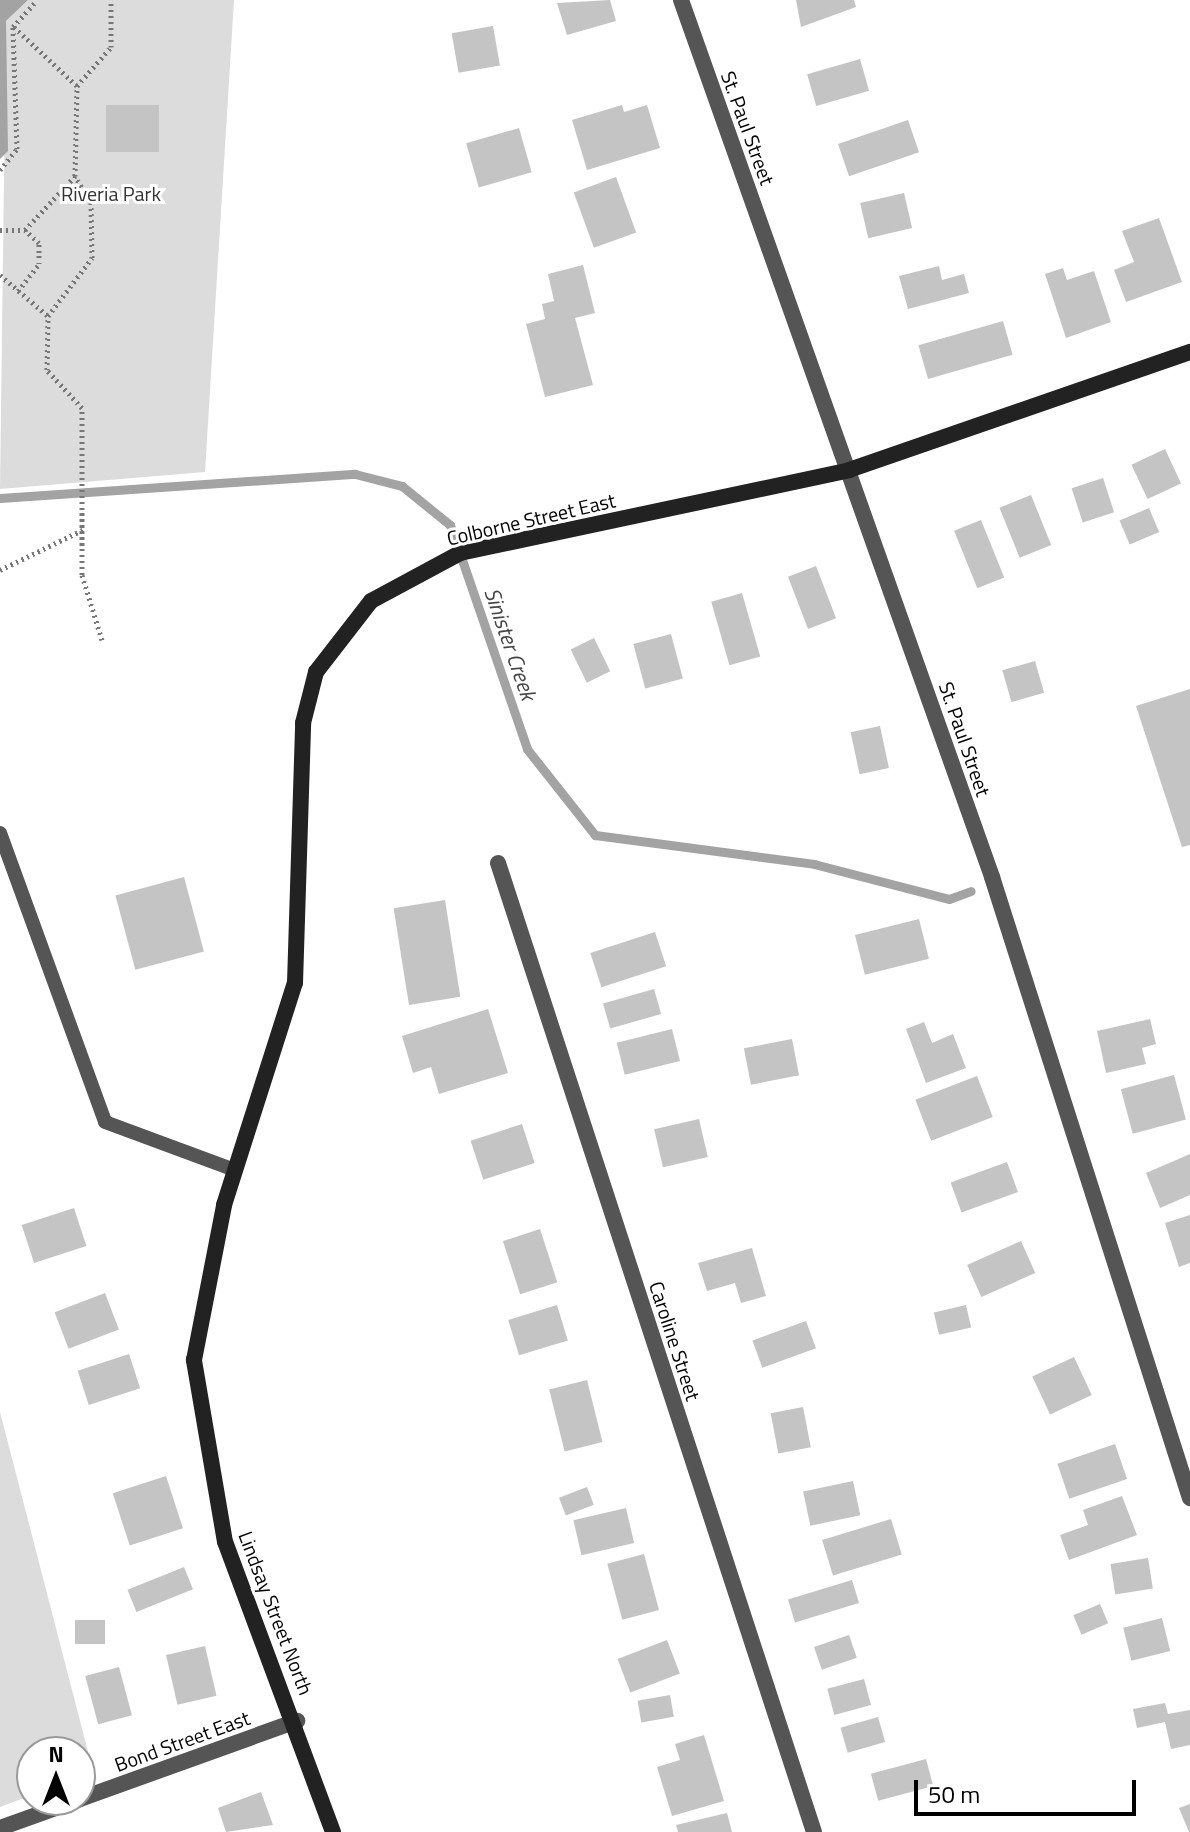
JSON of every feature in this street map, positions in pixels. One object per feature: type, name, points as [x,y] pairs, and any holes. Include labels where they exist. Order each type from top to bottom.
[{"type":"main road","name":"Colborne Street East","points":[[235,1170],[296,974],[303,723],[315,675],[371,601],[448,558],[471,549],[849,470],[1190,352]]},
{"type":"main road","name":"Lindsay Street North","points":[[235,1170],[203,1287],[194,1360],[225,1542],[297,1721],[333,1832]]},
{"type":"street","name":"St. Paul Street","points":[[681,0],[992,877],[1190,1498]]},
{"type":"street","name":"Caroline Street","points":[[498,863],[814,1832]]},
{"type":"street","name":"Bond Street East","points":[[96,1794],[297,1721]]},
{"type":"street","name":"Bond Street East","points":[[0,1828],[21,1826],[43,1816]]},
{"type":"lane","points":[[0,833],[105,1122],[235,1170]]},
{"type":"path","points":[[0,170],[17,149],[13,27],[37,0]]},
{"type":"path","points":[[102,640],[82,575],[87,509],[82,408],[47,370],[48,316],[92,258],[91,202],[75,176],[77,86],[111,47],[111,0]]},
{"type":"path","points":[[13,27],[77,86]]},
{"type":"path","points":[[25,230],[75,176]]},
{"type":"path","points":[[0,230],[25,230],[39,243],[39,264],[18,291]]},
{"type":"path","points":[[0,275],[48,316]]},
{"type":"path","points":[[0,570],[85,528]]},
{"type":"green space","name":"Riveria Park","points":[[28,0],[234,0],[205,472],[0,489],[6,21]]},
{"type":"green space","points":[[0,1412],[84,1736],[16,1736],[16,1801],[0,1807]]},
{"type":"shaded area","points":[[0,0],[28,0],[6,21],[8,151],[0,159]]},
{"type":"building","points":[[610,0],[616,21],[567,35],[557,3]]},
{"type":"building","points":[[796,0],[854,0],[856,7],[801,27]]},
{"type":"building","points":[[493,26],[500,65],[459,73],[452,33]]},
{"type":"building","points":[[860,59],[869,91],[816,106],[807,74]]},
{"type":"building","points":[[106,105],[159,105],[159,152],[106,152]]},
{"type":"building","points":[[622,105],[624,112],[647,105],[660,148],[587,170],[572,120]]},
{"type":"building","points":[[908,120],[919,152],[849,176],[838,144]]},
{"type":"building","points":[[519,128],[532,172],[479,187],[466,143]]},
{"type":"building","points":[[616,177],[636,232],[594,248],[574,192]]},
{"type":"building","points":[[904,193],[912,228],[868,238],[860,203]]},
{"type":"building","points":[[1159,218],[1182,282],[1126,302],[1114,270],[1134,262],[1122,231]]},
{"type":"building","points":[[583,265],[595,313],[575,318],[593,385],[545,397],[526,324],[545,319],[542,304],[554,301],[548,274]]},
{"type":"building","points":[[939,266],[942,280],[964,274],[969,293],[908,309],[899,276]]},
{"type":"building","points":[[1063,268],[1067,280],[1094,271],[1111,322],[1066,338],[1045,274]]},
{"type":"building","points":[[1003,321],[1013,355],[928,379],[918,345]]},
{"type":"building","points":[[1165,449],[1181,483],[1148,499],[1131,465]]},
{"type":"building","points":[[1103,478],[1114,512],[1083,522],[1072,488]]},
{"type":"building","points":[[1031,495],[1051,545],[1020,558],[999,508]]},
{"type":"building","points":[[1149,508],[1159,532],[1130,544],[1120,521]]},
{"type":"building","points":[[981,520],[1004,577],[977,588],[954,531]]},
{"type":"building","points":[[816,566],[836,618],[808,629],[788,577]]},
{"type":"building","points":[[742,593],[760,656],[729,665],[711,602]]},
{"type":"building","points":[[671,634],[683,678],[645,689],[633,644]]},
{"type":"building","points":[[594,638],[610,671],[587,683],[571,649]]},
{"type":"building","points":[[1035,661],[1044,693],[1011,702],[1002,670]]},
{"type":"building","points":[[1190,689],[1190,845],[1182,847],[1136,706]]},
{"type":"building","points":[[880,726],[889,768],[860,774],[851,732]]},
{"type":"building","points":[[184,877],[204,951],[135,970],[115,895]]},
{"type":"building","points":[[445,900],[460,997],[409,1005],[394,908]]},
{"type":"building","points":[[919,919],[929,959],[865,975],[855,935]]},
{"type":"building","points":[[655,932],[666,966],[601,987],[590,953]]},
{"type":"building","points":[[654,989],[661,1014],[610,1029],[603,1004]]},
{"type":"building","points":[[488,1009],[508,1073],[439,1094],[431,1067],[413,1073],[402,1036]]},
{"type":"building","points":[[1150,1019],[1156,1044],[1142,1048],[1146,1064],[1106,1073],[1097,1031]]},
{"type":"building","points":[[924,1022],[932,1043],[953,1034],[966,1068],[926,1083],[906,1029]]},
{"type":"building","points":[[672,1029],[680,1061],[625,1075],[617,1043]]},
{"type":"building","points":[[792,1039],[799,1075],[751,1085],[744,1048]]},
{"type":"building","points":[[1174,1075],[1186,1119],[1133,1134],[1121,1089]]},
{"type":"building","points":[[977,1076],[993,1117],[931,1141],[915,1100]]},
{"type":"building","points":[[699,1119],[708,1157],[663,1167],[654,1129]]},
{"type":"building","points":[[522,1124],[535,1163],[483,1180],[471,1141]]},
{"type":"building","points":[[1190,1154],[1190,1195],[1160,1208],[1146,1173]]},
{"type":"building","points":[[1007,1162],[1018,1192],[962,1213],[951,1183]]},
{"type":"building","points":[[74,1208],[86,1246],[34,1263],[22,1225]]},
{"type":"building","points":[[1190,1215],[1190,1263],[1179,1267],[1165,1223]]},
{"type":"building","points":[[540,1229],[557,1282],[520,1294],[503,1241]]},
{"type":"building","points":[[1021,1241],[1035,1273],[981,1297],[967,1265]]},
{"type":"building","points":[[752,1248],[766,1296],[741,1303],[735,1283],[707,1291],[698,1263]]},
{"type":"building","points":[[105,1293],[119,1329],[69,1349],[55,1312]]},
{"type":"building","points":[[557,1305],[568,1340],[519,1355],[508,1320]]},
{"type":"building","points":[[966,1305],[971,1327],[939,1335],[934,1312]]},
{"type":"building","points":[[806,1321],[816,1348],[762,1368],[752,1340]]},
{"type":"building","points":[[129,1354],[140,1388],[89,1405],[78,1371]]},
{"type":"building","points":[[1074,1357],[1092,1395],[1050,1415],[1032,1376]]},
{"type":"building","points":[[587,1380],[602,1442],[565,1452],[549,1389]]},
{"type":"building","points":[[803,1407],[811,1447],[778,1454],[771,1413]]},
{"type":"building","points":[[1115,1444],[1127,1479],[1069,1499],[1057,1464]]},
{"type":"building","points":[[166,1476],[183,1528],[130,1546],[113,1493]]},
{"type":"building","points":[[853,1481],[860,1515],[810,1526],[803,1492]]},
{"type":"building","points":[[587,1487],[594,1505],[566,1515],[559,1498]]},
{"type":"building","points":[[1122,1496],[1137,1535],[1069,1560],[1060,1535],[1088,1525],[1083,1510]]},
{"type":"building","points":[[626,1508],[634,1543],[581,1555],[573,1520]]},
{"type":"building","points":[[891,1519],[902,1554],[833,1575],[822,1540]]},
{"type":"building","points":[[644,1554],[659,1610],[622,1620],[607,1564]]},
{"type":"building","points":[[1148,1558],[1153,1589],[1115,1595],[1110,1564]]},
{"type":"building","points":[[184,1567],[193,1589],[136,1612],[127,1590]]},
{"type":"building","points":[[852,1580],[859,1603],[795,1623],[788,1600]]},
{"type":"building","points":[[1100,1604],[1108,1623],[1082,1635],[1073,1615]]},
{"type":"building","points":[[1162,1618],[1170,1651],[1131,1661],[1123,1628]]},
{"type":"building","points":[[75,1620],[105,1620],[105,1644],[75,1644]]},
{"type":"building","points":[[849,1635],[857,1658],[822,1670],[814,1647]]},
{"type":"building","points":[[667,1640],[680,1674],[630,1693],[618,1659]]},
{"type":"building","points":[[205,1646],[216,1696],[177,1705],[166,1655]]},
{"type":"building","points":[[119,1667],[132,1715],[98,1724],[85,1676]]},
{"type":"building","points":[[864,1679],[871,1705],[834,1715],[827,1689]]},
{"type":"building","points":[[670,1695],[674,1717],[641,1722],[638,1701]]},
{"type":"building","points":[[1165,1703],[1168,1714],[1190,1710],[1190,1745],[1171,1749],[1165,1722],[1137,1728],[1133,1709]]},
{"type":"building","points":[[878,1717],[885,1742],[848,1753],[841,1728]]},
{"type":"building","points":[[704,1735],[724,1801],[672,1816],[657,1767],[680,1760],[675,1744]]},
{"type":"building","points":[[926,1759],[933,1786],[878,1801],[871,1774]]},
{"type":"building","points":[[261,1792],[273,1825],[226,1832],[218,1808]]},
{"type":"building","points":[[1190,1804],[1190,1832],[1189,1832],[1179,1808]]},
{"type":"building","points":[[727,1813],[732,1832],[678,1832],[676,1825]]},
{"type":"waterway","name":"Sinister Creek","points":[[0,498],[355,474],[402,486],[450,525],[527,749],[595,835],[814,864],[949,899],[971,891]]}]
